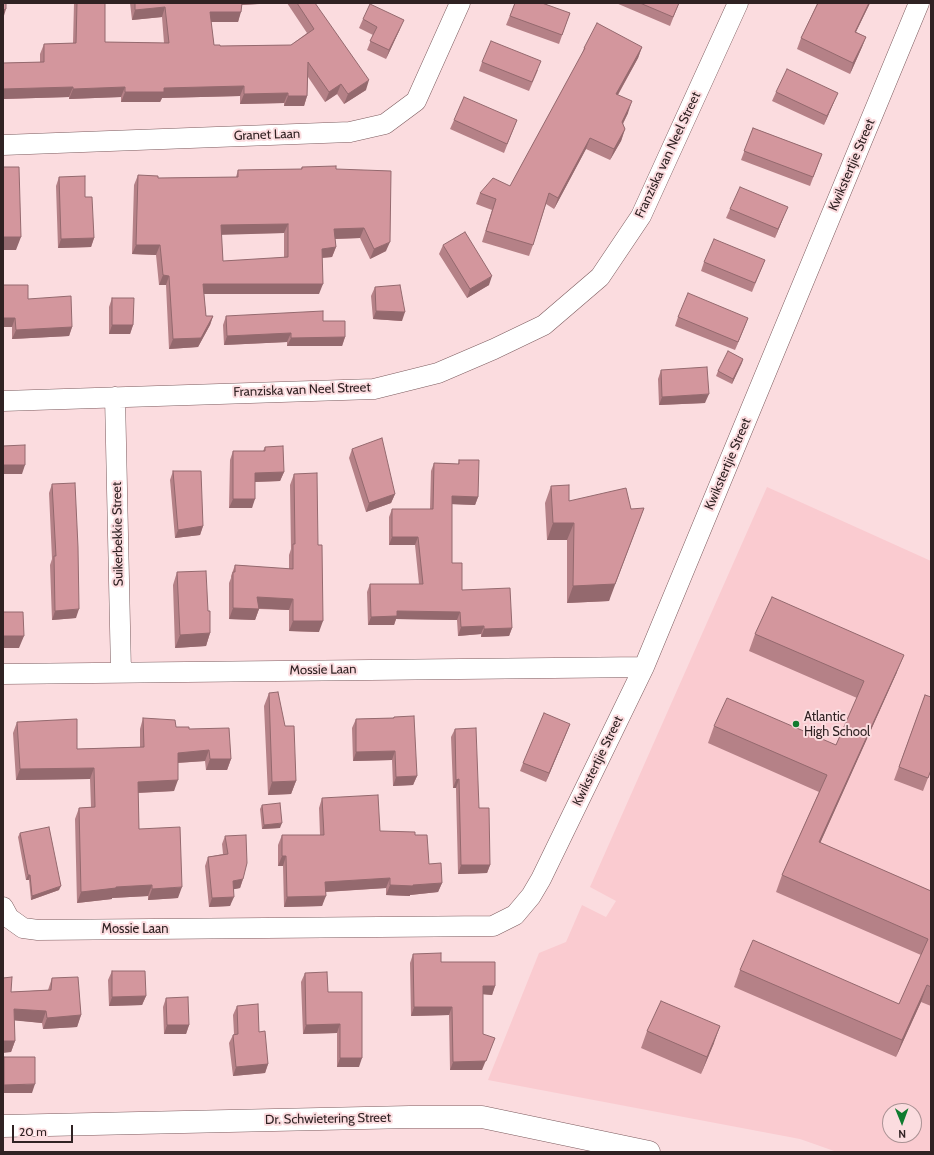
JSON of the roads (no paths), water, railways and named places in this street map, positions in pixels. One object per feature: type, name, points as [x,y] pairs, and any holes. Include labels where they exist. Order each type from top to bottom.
[{"type":"street","name":"Granet Laan","points":[[3,145],[350,132],[385,124],[416,101],[460,3]]},
{"type":"street","name":"Franziska van Neel Street","points":[[3,401],[374,389],[438,373],[494,349],[544,325],[600,276],[641,216],[738,3]]},
{"type":"street","name":"Kwikstertjie Street","points":[[515,915],[531,896],[541,879],[644,667],[919,3]]},
{"type":"street","name":"Suikerbekkie Street","points":[[115,397],[121,672]]},
{"type":"street","name":"Mossie Laan","points":[[3,674],[644,667]]},
{"type":"street","name":"Mossie Laan","points":[[3,907],[9,918],[23,928],[38,930],[493,926],[515,915]]},
{"type":"street","name":"Dr. Schwietering Street","points":[[3,1126],[402,1117],[482,1117],[649,1152]]},
{"type":"place","name":"Atlantic High School","points":[[796,724]]}]
